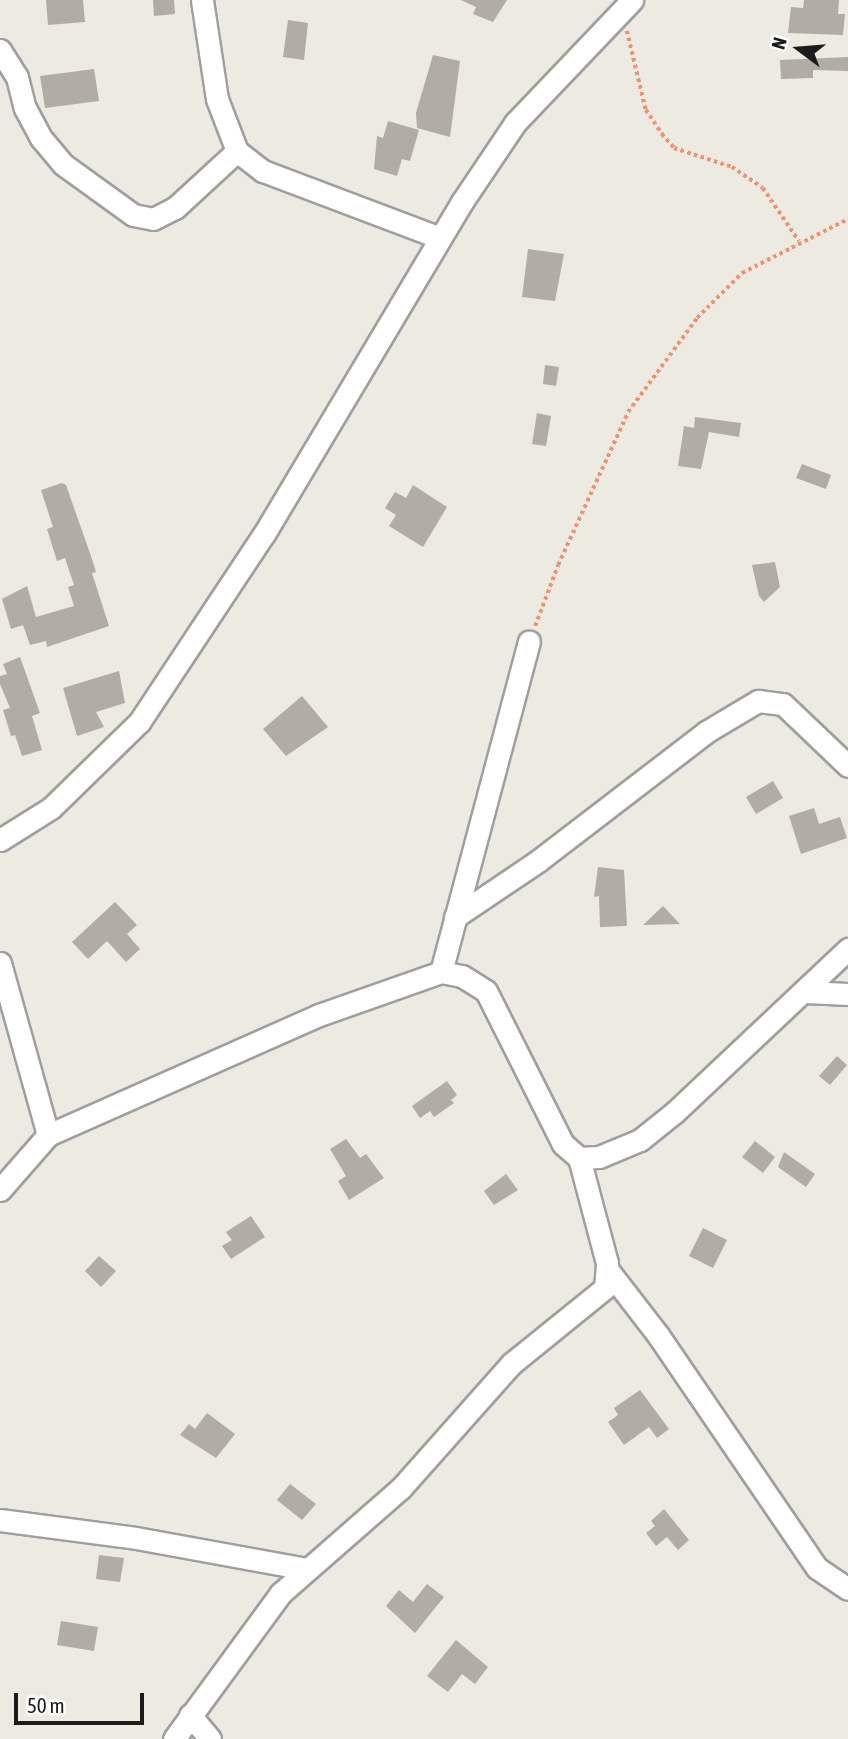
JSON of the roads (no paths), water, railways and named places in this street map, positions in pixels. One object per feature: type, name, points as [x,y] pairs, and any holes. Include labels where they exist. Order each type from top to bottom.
[{"type":"street","points":[[202,0],[217,99],[237,151],[275,176],[440,238]]},
{"type":"street","points":[[0,840],[61,799],[141,721],[264,534],[440,238],[515,123],[627,4]]},
{"type":"street","points":[[0,50],[17,77],[25,108],[41,138],[64,165],[133,215],[153,219],[175,208],[237,151]]},
{"type":"street","points":[[441,972],[529,641]]},
{"type":"street","points":[[455,917],[538,862],[706,732],[758,701],[783,704],[848,766]]},
{"type":"street","points":[[579,1158],[599,1157],[640,1140],[845,958]]},
{"type":"street","points":[[0,963],[48,1135]]},
{"type":"street","points":[[0,1190],[48,1135],[340,1006],[441,972],[463,976],[486,991],[563,1144],[579,1158],[607,1269],[658,1335],[817,1568],[848,1589]]},
{"type":"street","points":[[805,992],[848,994]]},
{"type":"street","points":[[174,1739],[281,1593],[401,1488],[511,1364],[601,1294],[607,1269]]},
{"type":"street","points":[[0,1520],[149,1540],[307,1569]]},
{"type":"street","points":[[191,1715],[210,1739]]}]
